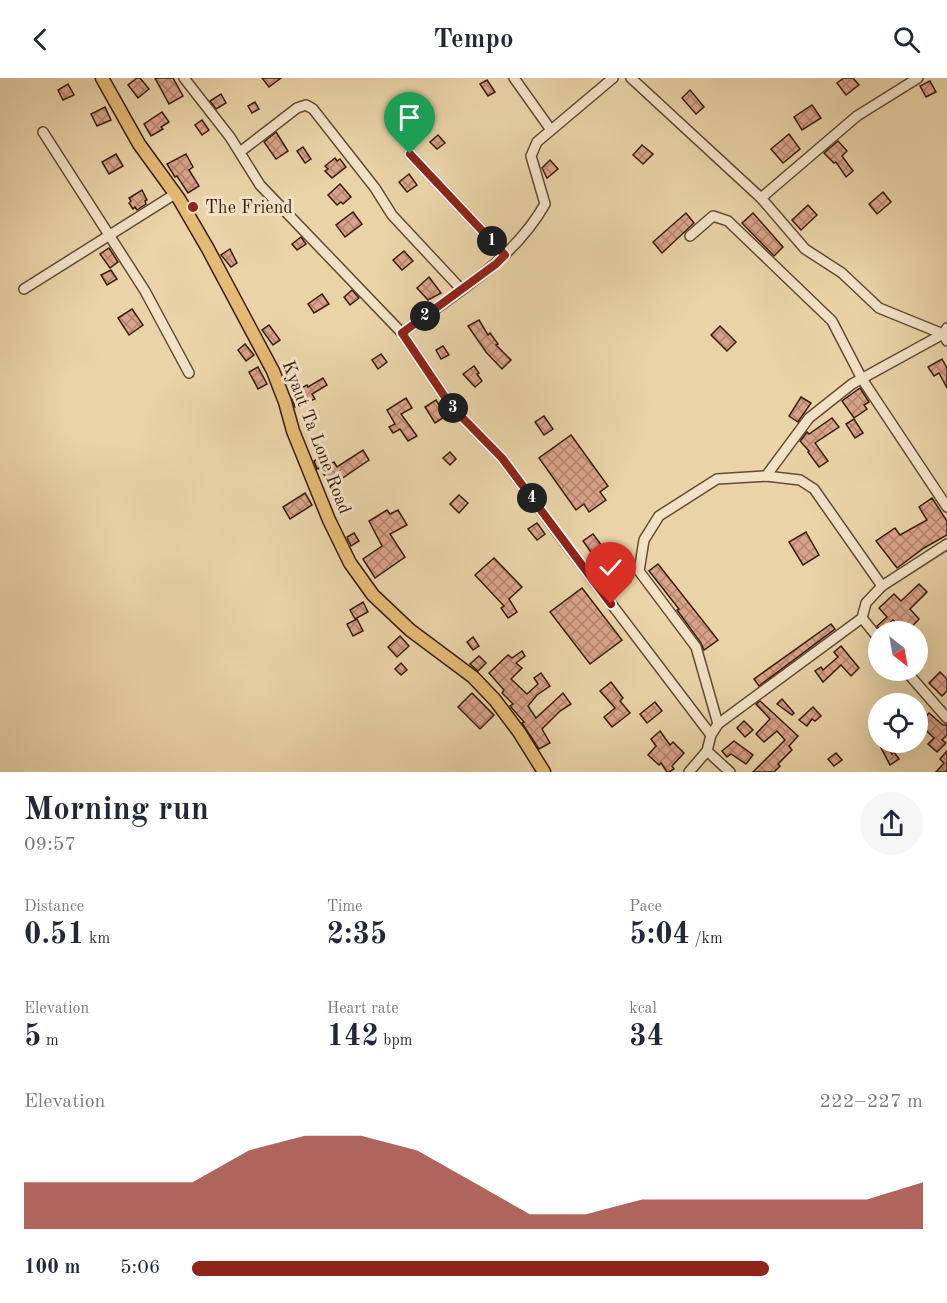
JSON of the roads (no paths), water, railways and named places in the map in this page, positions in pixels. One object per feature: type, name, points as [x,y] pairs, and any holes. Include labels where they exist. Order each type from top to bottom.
[{"type":"main road","name":"Kyaut Ta Lone Road","points":[[102,78],[139,144],[175,194],[208,249],[273,371],[293,432],[329,520],[350,562],[373,595],[410,630],[473,677],[495,700],[519,732],[544,772]]},
{"type":"street","points":[[184,78],[240,152],[260,184],[402,333],[451,406],[502,458],[711,735]]},
{"type":"street","points":[[514,78],[551,130]]},
{"type":"street","points":[[402,333],[496,264],[533,226],[545,204],[531,156],[537,142],[613,78]]},
{"type":"street","points":[[631,78],[761,198],[805,249],[842,273],[879,308],[946,334]]},
{"type":"street","points":[[761,198],[857,116],[918,78]]},
{"type":"street","points":[[240,152],[297,108],[306,105],[313,110],[375,188],[392,215],[461,289]]},
{"type":"street","points":[[43,132],[145,291],[189,373]]},
{"type":"street","points":[[410,154],[505,255]]},
{"type":"street","points":[[24,289],[175,194]]},
{"type":"street","points":[[690,236],[713,216],[728,221],[832,321],[862,379],[947,507]]},
{"type":"street","points":[[766,476],[809,418],[862,379],[946,334]]},
{"type":"street","points":[[718,724],[696,646],[639,571],[644,540],[659,516],[717,479],[766,476],[800,480],[814,489],[882,586]]},
{"type":"street","points":[[688,772],[707,751],[711,735],[718,724],[862,618],[866,603],[882,586],[947,544]]},
{"type":"street","points":[[862,618],[868,625]]},
{"type":"street","points":[[915,681],[947,718]]},
{"type":"street","points":[[707,751],[730,772]]},
{"type":"place","name":"The Friend","points":[[193,207]]}]
